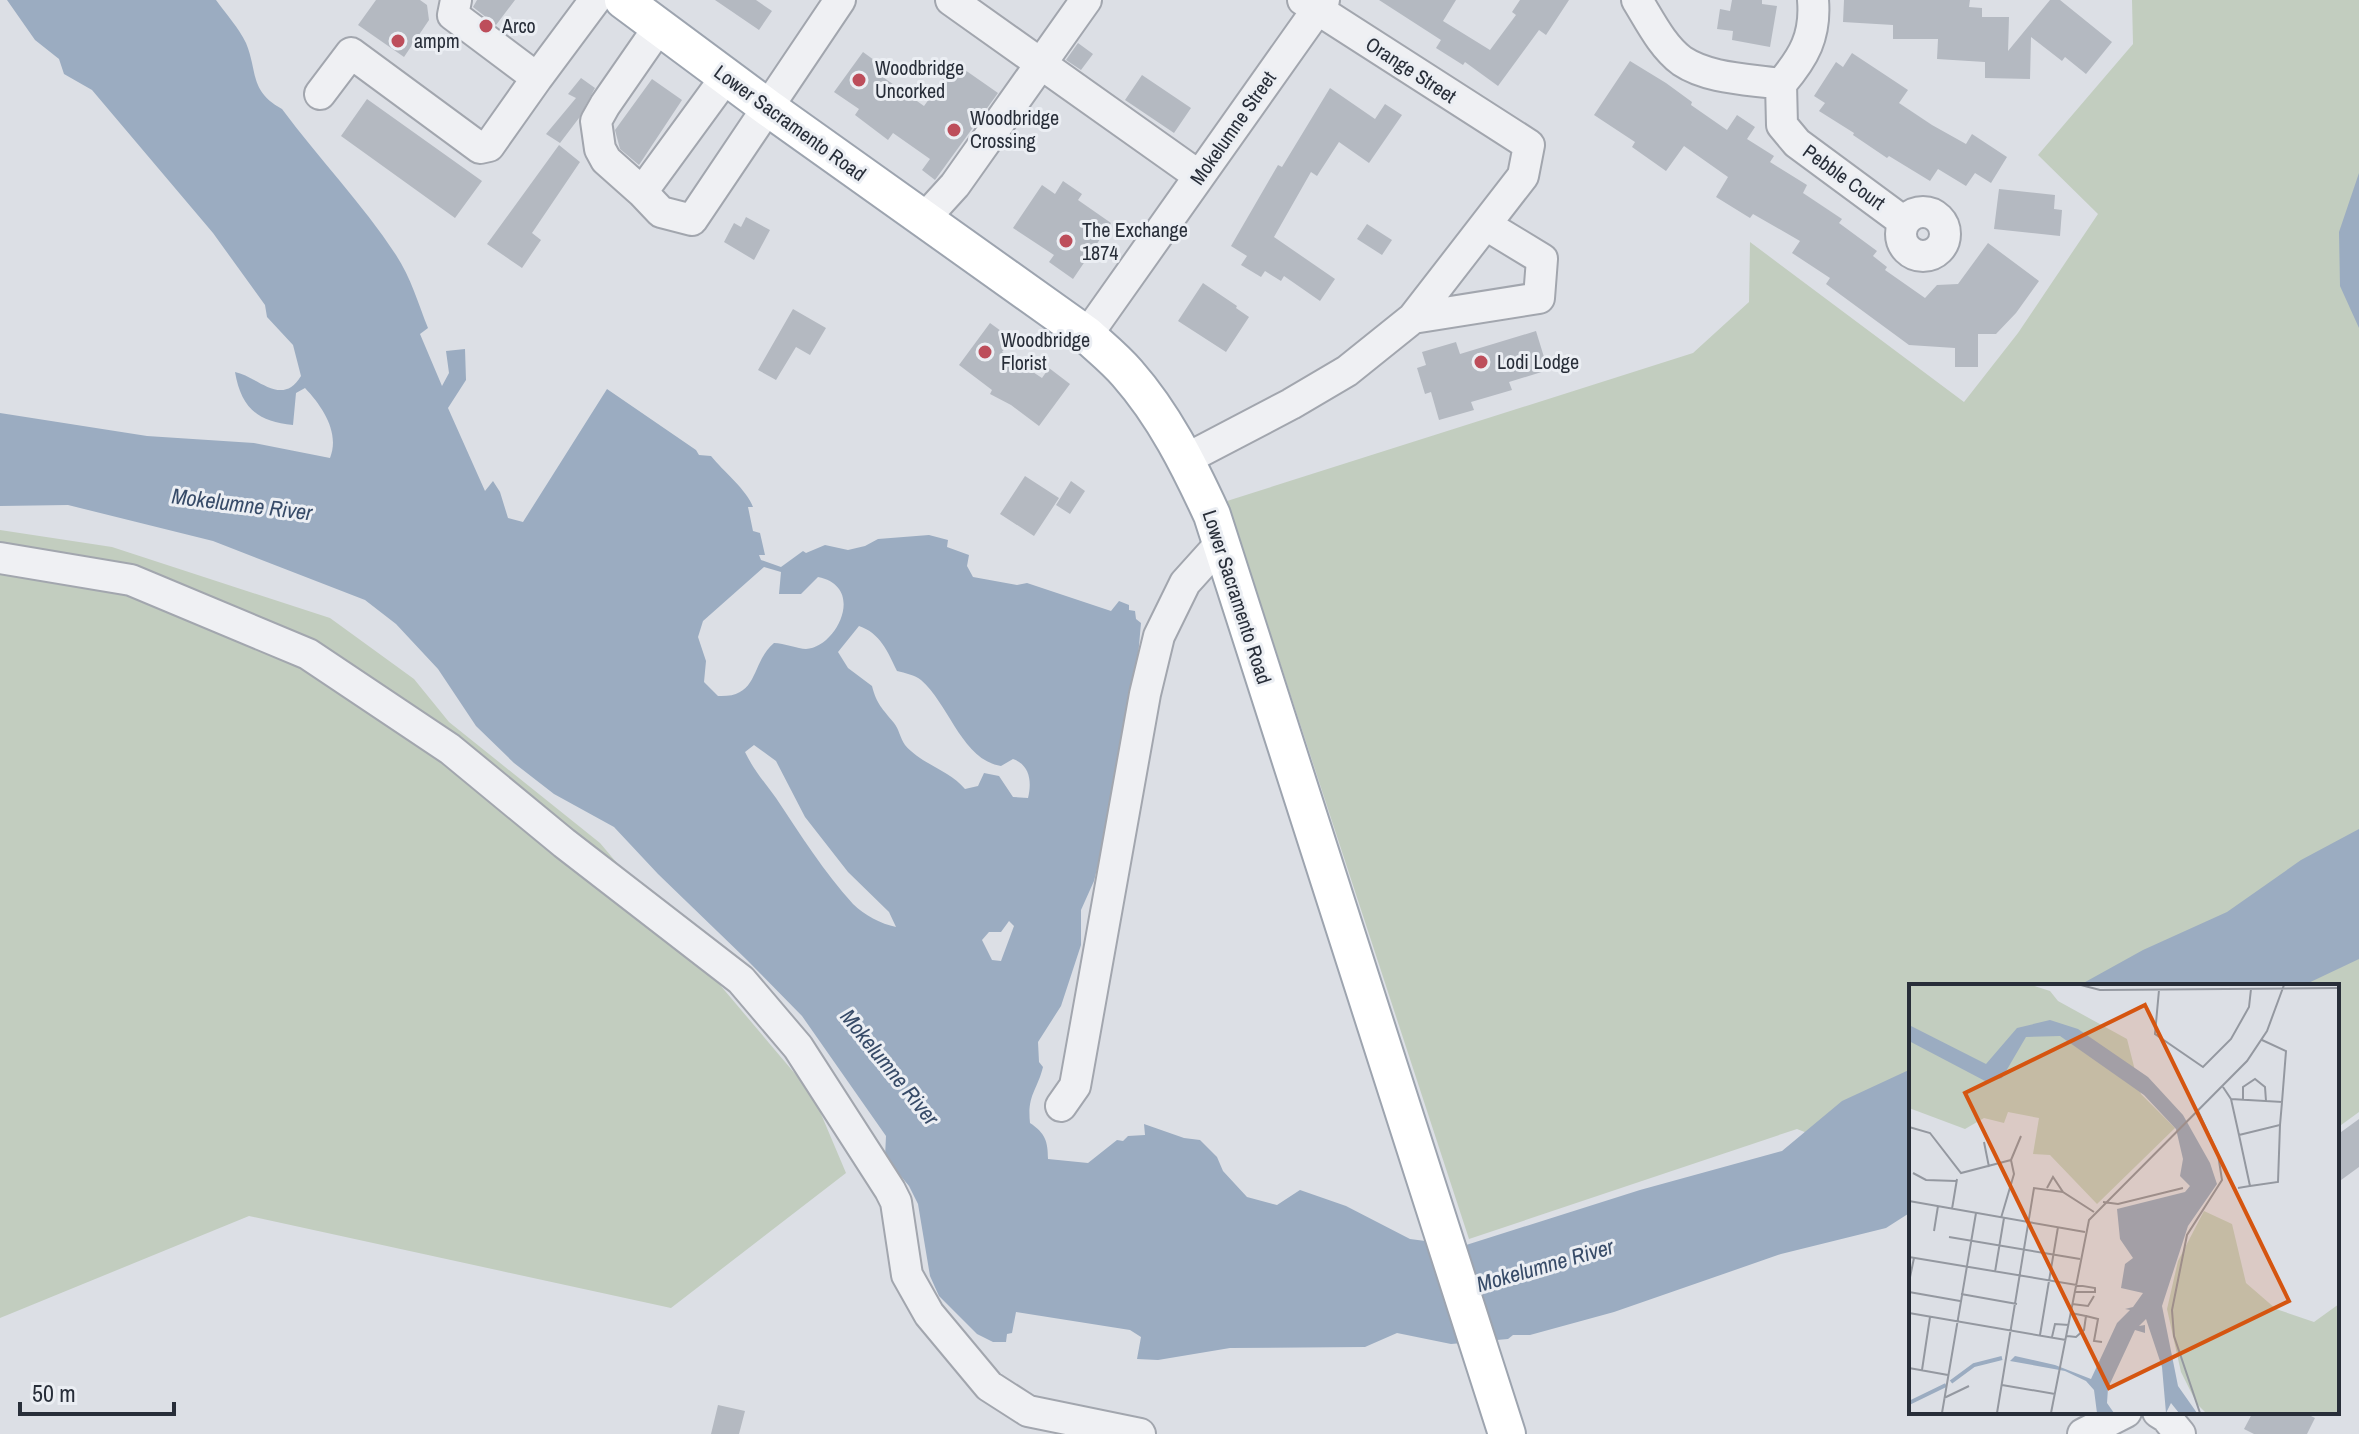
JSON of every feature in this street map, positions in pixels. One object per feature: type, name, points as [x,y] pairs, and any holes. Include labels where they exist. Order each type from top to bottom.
[{"type":"main road","name":"Lower Sacramento Road","points":[[623,0],[767,107],[1087,335],[1126,371],[1149,400],[1186,459],[1212,515],[1507,1434]]},
{"type":"street","points":[[456,0],[453,15],[537,78]]},
{"type":"street","points":[[320,94],[351,53],[480,148],[489,146],[595,0]]},
{"type":"street","points":[[659,27],[596,121],[600,149],[606,160],[661,212],[692,220],[840,0]]},
{"type":"street","points":[[951,0],[1199,176]]},
{"type":"street","points":[[924,219],[955,185],[1086,0]]},
{"type":"street","points":[[1637,0],[1661,38],[1682,60],[1705,72],[1781,84],[1807,50],[1813,25],[1813,0]]},
{"type":"street","name":"Orange Street","points":[[1315,3],[1529,145],[1523,176],[1486,225]]},
{"type":"street","name":"Mokelumne Street","points":[[1087,335],[1315,3]]},
{"type":"street","points":[[642,192],[726,77]]},
{"type":"street","name":"Pebble Court","points":[[1781,84],[1782,125],[1797,143],[1904,222]]},
{"type":"street","points":[[1186,459],[1347,371],[1413,318],[1486,225],[1542,259],[1539,298],[1413,318]]},
{"type":"street","points":[[1061,1106],[1075,1086],[1145,694],[1159,636],[1185,583],[1221,543]]},
{"type":"street","points":[[0,558],[131,580],[308,654],[450,749],[564,843],[741,980],[798,1047],[896,1202],[907,1275],[929,1314],[989,1386],[1028,1411],[1140,1434]]},
{"type":"street","points":[[2083,1434],[2122,1414]]},
{"type":"street","points":[[2161,1414],[2180,1434]]},
{"type":"green space","points":[[2132,0],[2359,0],[2359,1112],[2339,1127],[2339,984],[1909,984],[1909,1173],[1797,1129],[1469,1239],[1227,501],[1693,353],[1749,302],[1750,242],[1964,402],[2018,333],[2098,214],[2038,155],[2133,44]]},
{"type":"green space","points":[[0,530],[112,547],[330,618],[414,679],[449,722],[600,843],[813,1095],[846,1173],[671,1308],[249,1216],[0,1318]]},
{"type":"water","name":"Mokelumne River","points":[[7,0],[216,0],[246,43],[259,88],[282,109],[369,217],[401,264],[428,328],[420,334],[442,386],[449,373],[446,351],[465,349],[466,380],[448,408],[485,491],[493,481],[508,518],[523,522],[607,389],[699,455],[711,456],[740,487],[753,507],[748,507],[753,531],[760,533],[765,555],[759,555],[761,560],[781,567],[803,551],[806,553],[825,545],[848,550],[878,539],[929,535],[948,540],[947,547],[969,555],[967,566],[973,577],[1017,585],[1027,583],[1111,611],[1119,601],[1135,611],[1136,619],[1141,623],[1136,679],[1102,849],[1094,881],[1081,910],[1081,945],[1061,1006],[1038,1042],[1039,1062],[1043,1067],[1029,1114],[1030,1123],[1045,1138],[1048,1159],[1088,1163],[1117,1140],[1145,1135],[1144,1124],[1184,1138],[1200,1140],[1247,1197],[1277,1205],[1300,1190],[1346,1206],[1410,1239],[1463,1246],[1640,1190],[1782,1151],[1842,1101],[1909,1070],[1909,1213],[1886,1228],[1781,1254],[1614,1312],[1530,1335],[1513,1335],[1508,1339],[1451,1344],[1397,1333],[1365,1347],[1230,1348],[1158,1360],[1137,1359],[1141,1337],[1130,1330],[1016,1312],[1012,1333],[1007,1334],[1006,1342],[993,1342],[977,1334],[939,1296],[930,1276],[918,1204],[909,1186],[885,1157],[886,1136],[802,1016],[614,827],[554,794],[514,763],[476,726],[438,669],[396,624],[365,600],[213,541],[68,505],[0,506],[0,413],[147,436],[254,443],[330,458],[333,449],[328,421],[305,388],[296,393],[293,425],[260,416],[246,403],[235,372],[269,388],[286,389],[301,376],[293,345],[267,317],[265,305],[213,233],[92,90],[64,74],[59,59],[35,40]],"holes":[[[764,567],[781,572],[779,594],[801,594],[818,577],[833,583],[841,592],[844,604],[842,616],[827,639],[817,646],[806,649],[774,643],[766,651],[748,685],[731,695],[718,696],[704,682],[706,661],[698,637],[703,621]],[[859,626],[873,633],[897,671],[919,678],[931,690],[976,753],[988,762],[1001,766],[1013,759],[1023,765],[1030,786],[1028,798],[1013,797],[999,776],[984,773],[978,786],[965,789],[905,745],[896,725],[878,702],[872,686],[848,668],[838,652]],[[754,745],[776,761],[805,817],[848,872],[889,912],[896,927],[867,915],[842,892],[755,770],[745,752]],[[1009,921],[1014,926],[1001,961],[992,960],[982,940],[989,932],[1001,932]]]},
{"type":"water","points":[[2359,173],[2359,328],[2340,286],[2339,232]]},
{"type":"water","points":[[2359,829],[2359,959],[2306,984],[2082,984],[2143,950],[2227,912],[2301,860]]},
{"type":"building","name":"ampm","points":[[376,0],[420,0],[427,5],[429,20],[404,57],[358,25]]},
{"type":"building","points":[[477,0],[515,0],[496,25],[473,7]]},
{"type":"building","points":[[715,0],[756,0],[772,11],[759,30]]},
{"type":"building","points":[[1379,0],[1456,0],[1443,21],[1490,50],[1516,15],[1512,12],[1520,0],[1569,0],[1546,35],[1539,30],[1498,86],[1465,62],[1463,65],[1436,48],[1441,40]]},
{"type":"building","points":[[1732,0],[1762,0],[1762,4],[1777,6],[1770,47],[1732,40],[1733,31],[1717,29],[1720,9],[1730,11]]},
{"type":"building","points":[[1844,0],[1970,0],[1969,7],[1982,8],[1982,17],[2009,17],[2008,51],[2050,0],[2060,0],[2112,42],[2086,74],[2065,57],[2062,61],[2031,37],[2030,79],[1985,78],[1985,62],[1937,59],[1938,39],[1893,39],[1893,25],[1843,22]]},
{"type":"building","points":[[1078,43],[1093,54],[1081,70],[1066,60]]},
{"type":"building","points":[[863,52],[885,68],[880,75],[924,106],[955,63],[998,93],[935,180],[922,170],[930,159],[893,133],[888,140],[855,115],[859,109],[834,92]]},
{"type":"building","points":[[1852,53],[1908,90],[1899,103],[1966,144],[1972,134],[2007,157],[1991,183],[1975,173],[1966,186],[1938,169],[1930,181],[1889,156],[1887,158],[1819,111],[1825,103],[1814,96],[1836,62],[1843,67]]},
{"type":"building","points":[[1630,61],[1666,83],[1727,130],[1737,115],[1755,127],[1747,139],[1774,156],[1770,162],[1807,185],[1803,193],[1842,219],[1839,223],[1877,251],[1873,256],[1887,267],[1885,270],[1925,298],[1937,285],[1958,284],[1988,243],[2039,281],[1996,334],[1978,334],[1978,367],[1955,367],[1955,348],[1909,345],[1826,284],[1830,278],[1792,253],[1800,241],[1753,214],[1750,218],[1716,197],[1728,177],[1684,146],[1666,171],[1632,147],[1635,142],[1594,115]]},
{"type":"building","points":[[1142,75],[1191,108],[1174,133],[1125,100]]},
{"type":"building","points":[[581,78],[595,88],[579,118],[560,143],[546,134],[576,98],[568,94]]},
{"type":"building","points":[[652,79],[682,100],[639,165],[620,149],[615,130]]},
{"type":"building","points":[[1330,88],[1375,119],[1385,104],[1402,115],[1369,163],[1339,142],[1317,176],[1311,172],[1274,237],[1335,279],[1320,301],[1284,276],[1281,281],[1265,271],[1261,277],[1241,265],[1247,256],[1231,246],[1278,165],[1282,167]]},
{"type":"building","points":[[367,99],[482,181],[455,218],[341,136]]},
{"type":"building","points":[[559,145],[580,162],[532,233],[541,240],[522,268],[487,244]]},
{"type":"building","name":"The Exchange 1874","points":[[1063,181],[1082,194],[1078,200],[1111,223],[1073,279],[1049,262],[1054,255],[1013,228],[1042,185],[1055,194]]},
{"type":"building","points":[[1999,189],[2055,195],[2054,209],[2062,210],[2060,236],[1994,229]]},
{"type":"building","points":[[746,217],[770,230],[754,260],[724,242],[734,223],[741,227]]},
{"type":"building","points":[[1367,224],[1392,240],[1382,255],[1357,239]]},
{"type":"building","points":[[1203,283],[1249,317],[1226,352],[1178,321]]},
{"type":"building","points":[[793,309],[826,328],[810,355],[796,347],[776,380],[758,370]]},
{"type":"building","points":[[990,323],[1012,339],[1002,352],[1042,378],[1049,368],[1070,384],[1039,426],[990,394],[992,390],[959,365]]},
{"type":"building","points":[[1536,331],[1548,370],[1509,382],[1512,390],[1471,402],[1474,410],[1439,420],[1431,392],[1425,394],[1417,368],[1426,365],[1422,352],[1456,342],[1460,354]]},
{"type":"building","points":[[1025,476],[1059,498],[1034,536],[1000,514]]},
{"type":"building","points":[[1071,481],[1085,491],[1070,514],[1056,505]]},
{"type":"building","points":[[2359,1119],[2359,1167],[2339,1182],[2339,1134]]},
{"type":"building","points":[[718,1405],[745,1411],[739,1434],[711,1434]]},
{"type":"building","points":[[2252,1414],[2307,1414],[2315,1418],[2307,1434],[2254,1434],[2244,1429]]},
{"type":"place","name":"Arco","points":[[486,26]]},
{"type":"place","name":"ampm","points":[[398,41]]},
{"type":"place","name":"Woodbridge Uncorked","points":[[859,80]]},
{"type":"place","name":"Woodbridge Crossing","points":[[954,130]]},
{"type":"place","name":"The Exchange 1874","points":[[1066,241]]},
{"type":"place","name":"Woodbridge Florist","points":[[985,352]]},
{"type":"place","name":"Lodi Lodge","points":[[1481,362]]}]
